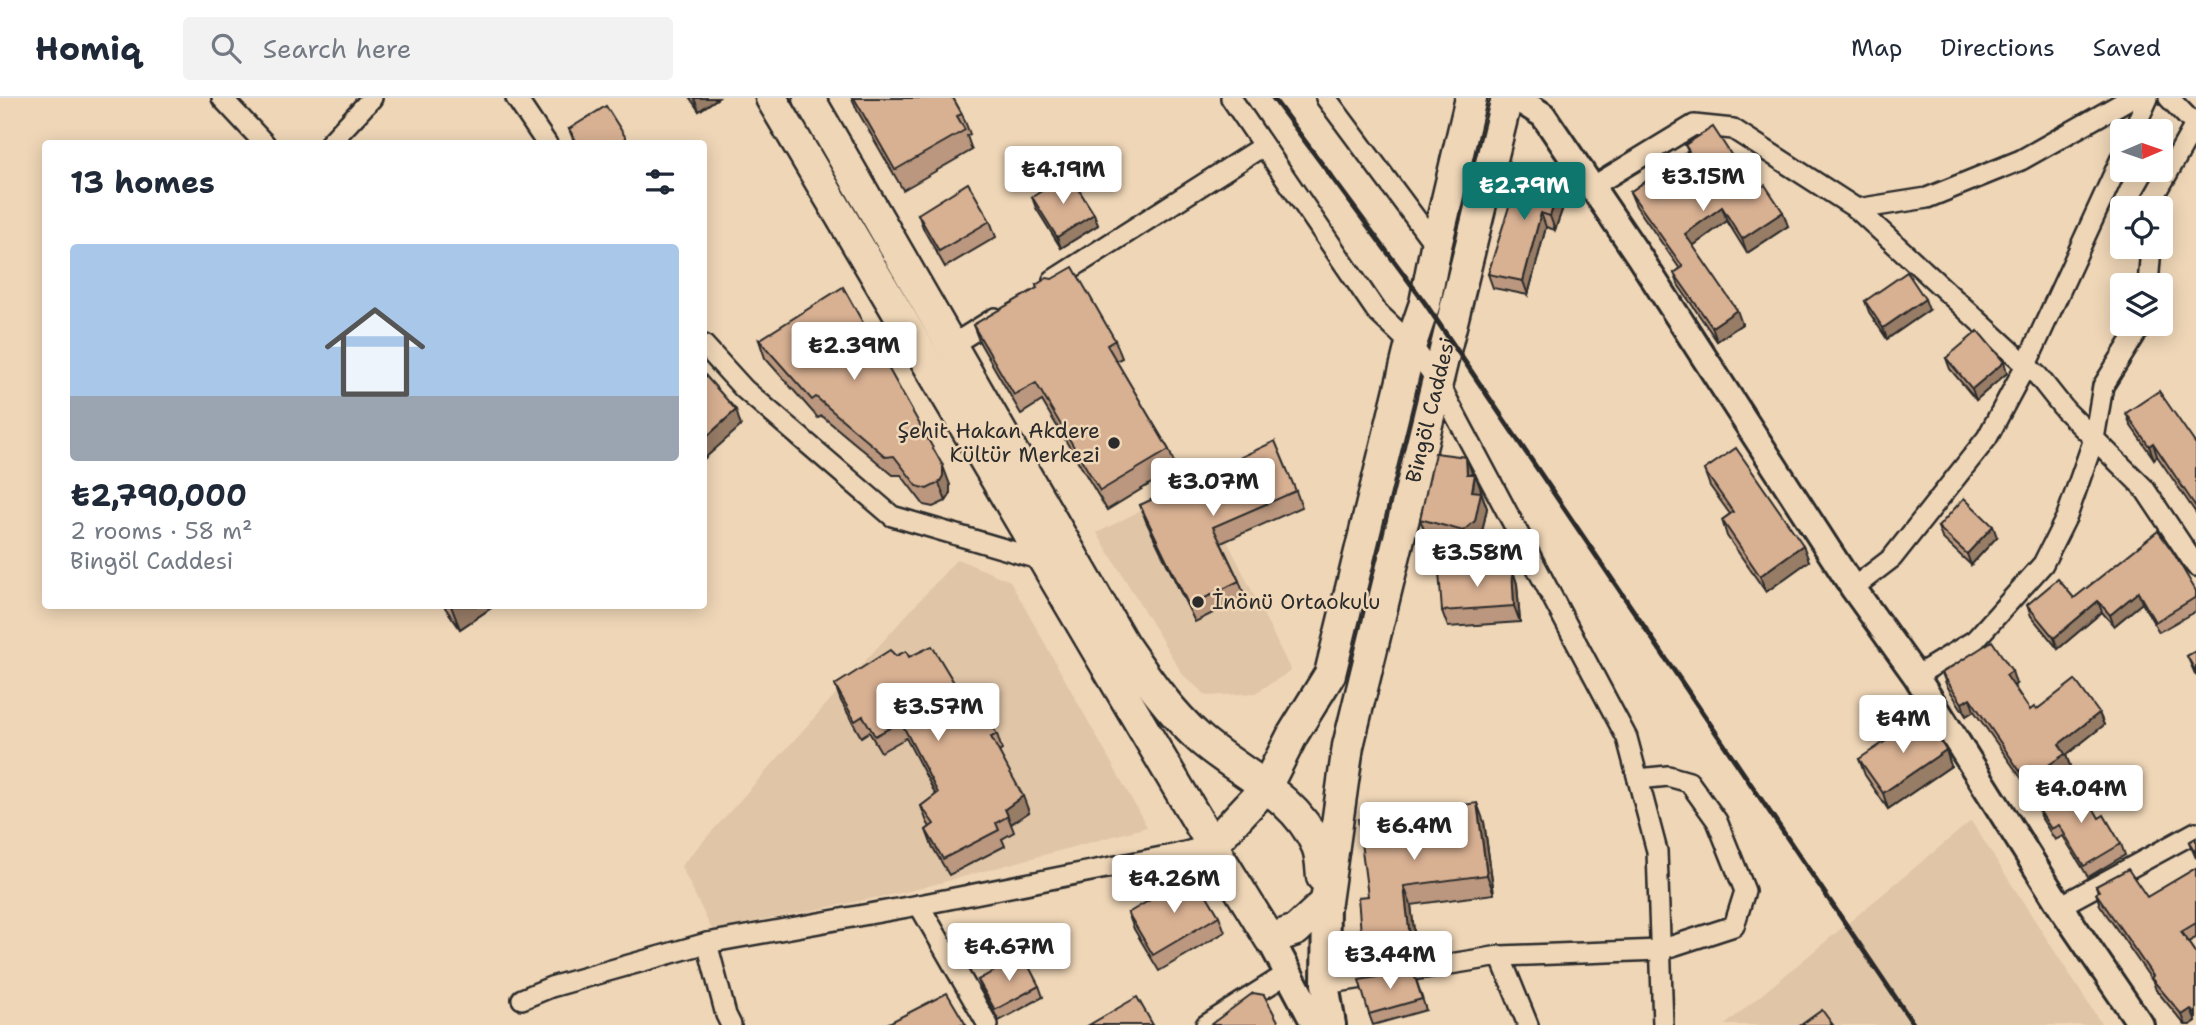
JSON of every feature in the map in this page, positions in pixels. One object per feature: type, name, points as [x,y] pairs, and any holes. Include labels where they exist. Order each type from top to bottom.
[{"type":"main road","points":[[771,98],[1042,560],[1269,939],[1316,1025]]},
{"type":"main road","points":[[809,98],[1123,644],[1170,710],[1202,741],[1266,786],[1300,816],[1318,848],[1325,902],[1325,984],[1332,1025]]},
{"type":"main road","name":"Bingöl Caddesi","points":[[1325,902],[1348,746],[1507,98]]},
{"type":"main road","name":"Bingöl Caddesi","points":[[1212,845],[1266,786],[1293,734],[1330,674],[1411,344],[1425,303],[1436,246],[1478,101]]},
{"type":"main road","points":[[1269,939],[1296,930],[1325,902]]},
{"type":"street","points":[[222,98],[261,140]]},
{"type":"street","points":[[333,140],[372,98]]},
{"type":"street","points":[[516,98],[544,140]]},
{"type":"street","points":[[1231,98],[1377,312],[1411,344],[1438,382],[1627,738],[1657,851],[1663,1025]]},
{"type":"street","points":[[1326,98],[1436,246]]},
{"type":"street","points":[[1516,98],[1543,116],[1638,255],[1853,588],[1916,676],[2060,906],[2141,1025]]},
{"type":"street","points":[[1857,209],[1927,198],[2021,160],[2131,98]]},
{"type":"street","points":[[2138,119],[2148,98]]},
{"type":"street","points":[[2155,196],[2195,125],[2169,98]]},
{"type":"street","points":[[1592,187],[1694,125],[1733,129],[1857,209],[2038,376],[2065,411],[2144,488],[2196,566]]},
{"type":"street","points":[[1034,293],[1263,146]]},
{"type":"street","points":[[1853,588],[1892,558],[1987,438],[2026,365],[2110,182]]},
{"type":"street","points":[[952,345],[1010,308]]},
{"type":"street","points":[[1916,676],[1975,640],[2043,564],[2067,516],[2094,439],[2103,386],[2134,336]]},
{"type":"street","points":[[707,348],[744,389],[892,516],[1042,560]]},
{"type":"street","points":[[1325,984],[1500,956],[1660,950],[1734,926],[1745,891],[1717,821],[1689,782],[1668,776],[1638,779]]},
{"type":"street","points":[[2060,906],[2196,832]]},
{"type":"street","points":[[522,999],[551,987],[707,943],[919,905],[1164,857],[1212,845]]},
{"type":"street","points":[[919,905],[988,1025]]},
{"type":"street","points":[[707,943],[731,1025]]},
{"type":"street","points":[[1500,956],[1528,1025]]},
{"type":"street","points":[[1206,1025],[1288,973]]},
{"type":"shaded area","name":"İnönü Ortaokulu","points":[[1198,481],[1291,671],[1255,693],[1207,696],[1183,675],[1097,533]]},
{"type":"shaded area","points":[[957,559],[1010,581],[1147,827],[906,892],[712,930],[681,866]]},
{"type":"shaded area","points":[[1971,821],[2102,1025],[1725,1025]]},
{"type":"building","points":[[854,98],[953,98],[962,114],[957,116],[965,130],[895,170]]},
{"type":"building","points":[[606,106],[626,138],[576,140],[569,129]]},
{"type":"building","points":[[1713,127],[1755,191],[1765,185],[1783,212],[1742,239],[1722,207],[1685,234],[1737,310],[1712,327],[1674,273],[1683,267],[1630,192],[1689,151],[1685,145]]},
{"type":"building","points":[[1522,165],[1563,180],[1550,216],[1541,213],[1523,281],[1488,274]]},
{"type":"building","points":[[1069,174],[1094,214],[1057,237],[1032,197]]},
{"type":"building","points":[[968,183],[990,221],[939,251],[918,214]]},
{"type":"building","points":[[1073,267],[1115,340],[1107,345],[1169,450],[1100,491],[1036,383],[1014,395],[973,325],[1037,288],[1036,285],[1047,278],[1052,279]]},
{"type":"building","points":[[1907,272],[1925,299],[1883,328],[1865,301]]},
{"type":"building","points":[[843,287],[943,466],[943,476],[939,483],[927,489],[917,486],[894,456],[886,457],[816,397],[812,400],[759,340]]},
{"type":"building","points":[[1978,331],[2004,362],[1972,389],[1946,358]]},
{"type":"building","points":[[707,377],[736,410],[707,436]]},
{"type":"building","points":[[2159,391],[2196,443],[2196,507],[2153,443],[2149,446],[2126,413]]},
{"type":"building","points":[[1275,441],[1296,491],[1213,527],[1239,581],[1189,606],[1140,505]]},
{"type":"building","points":[[1736,448],[1803,545],[1760,576],[1722,520],[1733,512],[1704,470]]},
{"type":"building","points":[[1435,453],[1466,457],[1467,474],[1475,474],[1472,491],[1481,492],[1475,521],[1463,531],[1420,519]]},
{"type":"building","points":[[1964,498],[1993,526],[1967,554],[1938,527]]},
{"type":"building","points":[[2158,531],[2196,591],[2196,597],[2155,622],[2138,592],[2110,615],[2098,601],[2054,638],[2027,605],[2058,579],[2074,598]]},
{"type":"building","points":[[1512,568],[1514,606],[1442,611],[1439,572]]},
{"type":"building","points":[[1992,641],[2012,671],[2006,675],[2030,710],[2034,707],[2036,710],[2075,680],[2099,713],[2059,744],[2065,754],[2026,780],[1970,698],[1962,703],[1942,673]]},
{"type":"building","points":[[932,646],[967,704],[974,701],[997,734],[991,737],[1023,796],[1005,809],[1008,816],[996,823],[999,830],[943,859],[926,830],[934,824],[921,806],[938,793],[901,722],[875,736],[863,716],[855,721],[835,685],[890,650],[896,656],[906,651],[909,657]]},
{"type":"building","points":[[2196,651],[2196,672],[2187,656]]},
{"type":"building","points":[[1923,716],[1946,750],[1883,793],[1859,759]]},
{"type":"building","points":[[2080,785],[2099,818],[2104,815],[2121,844],[2084,866],[2059,825],[2051,829],[2038,808]]},
{"type":"building","points":[[1477,803],[1487,875],[1404,886],[1410,938],[1362,946],[1358,897],[1368,896],[1358,819]]},
{"type":"building","points":[[2196,838],[2196,853],[2189,842]]},
{"type":"building","points":[[2196,868],[2196,923],[2181,932],[2196,954],[2196,1015],[2191,1009],[2182,1015],[2151,978],[2153,976],[2096,893],[2099,891],[2096,886],[2128,869],[2147,897]]},
{"type":"building","points":[[1194,874],[1219,916],[1153,955],[1128,913]]},
{"type":"building","points":[[1023,955],[1039,986],[995,1010],[978,980]]},
{"type":"building","points":[[1413,971],[1422,999],[1369,1014],[1359,980]]},
{"type":"building","points":[[947,993],[966,1025],[885,1025]]},
{"type":"building","points":[[1253,993],[1264,995],[1280,1025],[1210,1025]]},
{"type":"building","points":[[1137,997],[1153,1025],[1089,1025]]},
{"type":"building","points":[[1822,1010],[1833,1025],[1801,1025]]},
{"type":"railway","points":[[1273,98],[1425,303],[1914,1025]]},
{"type":"place","name":"Şehit Hakan Akdere Kültür Merkezi","points":[[1114,443]]},
{"type":"place","name":"İnönü Ortaokulu","points":[[1198,602]]}]
